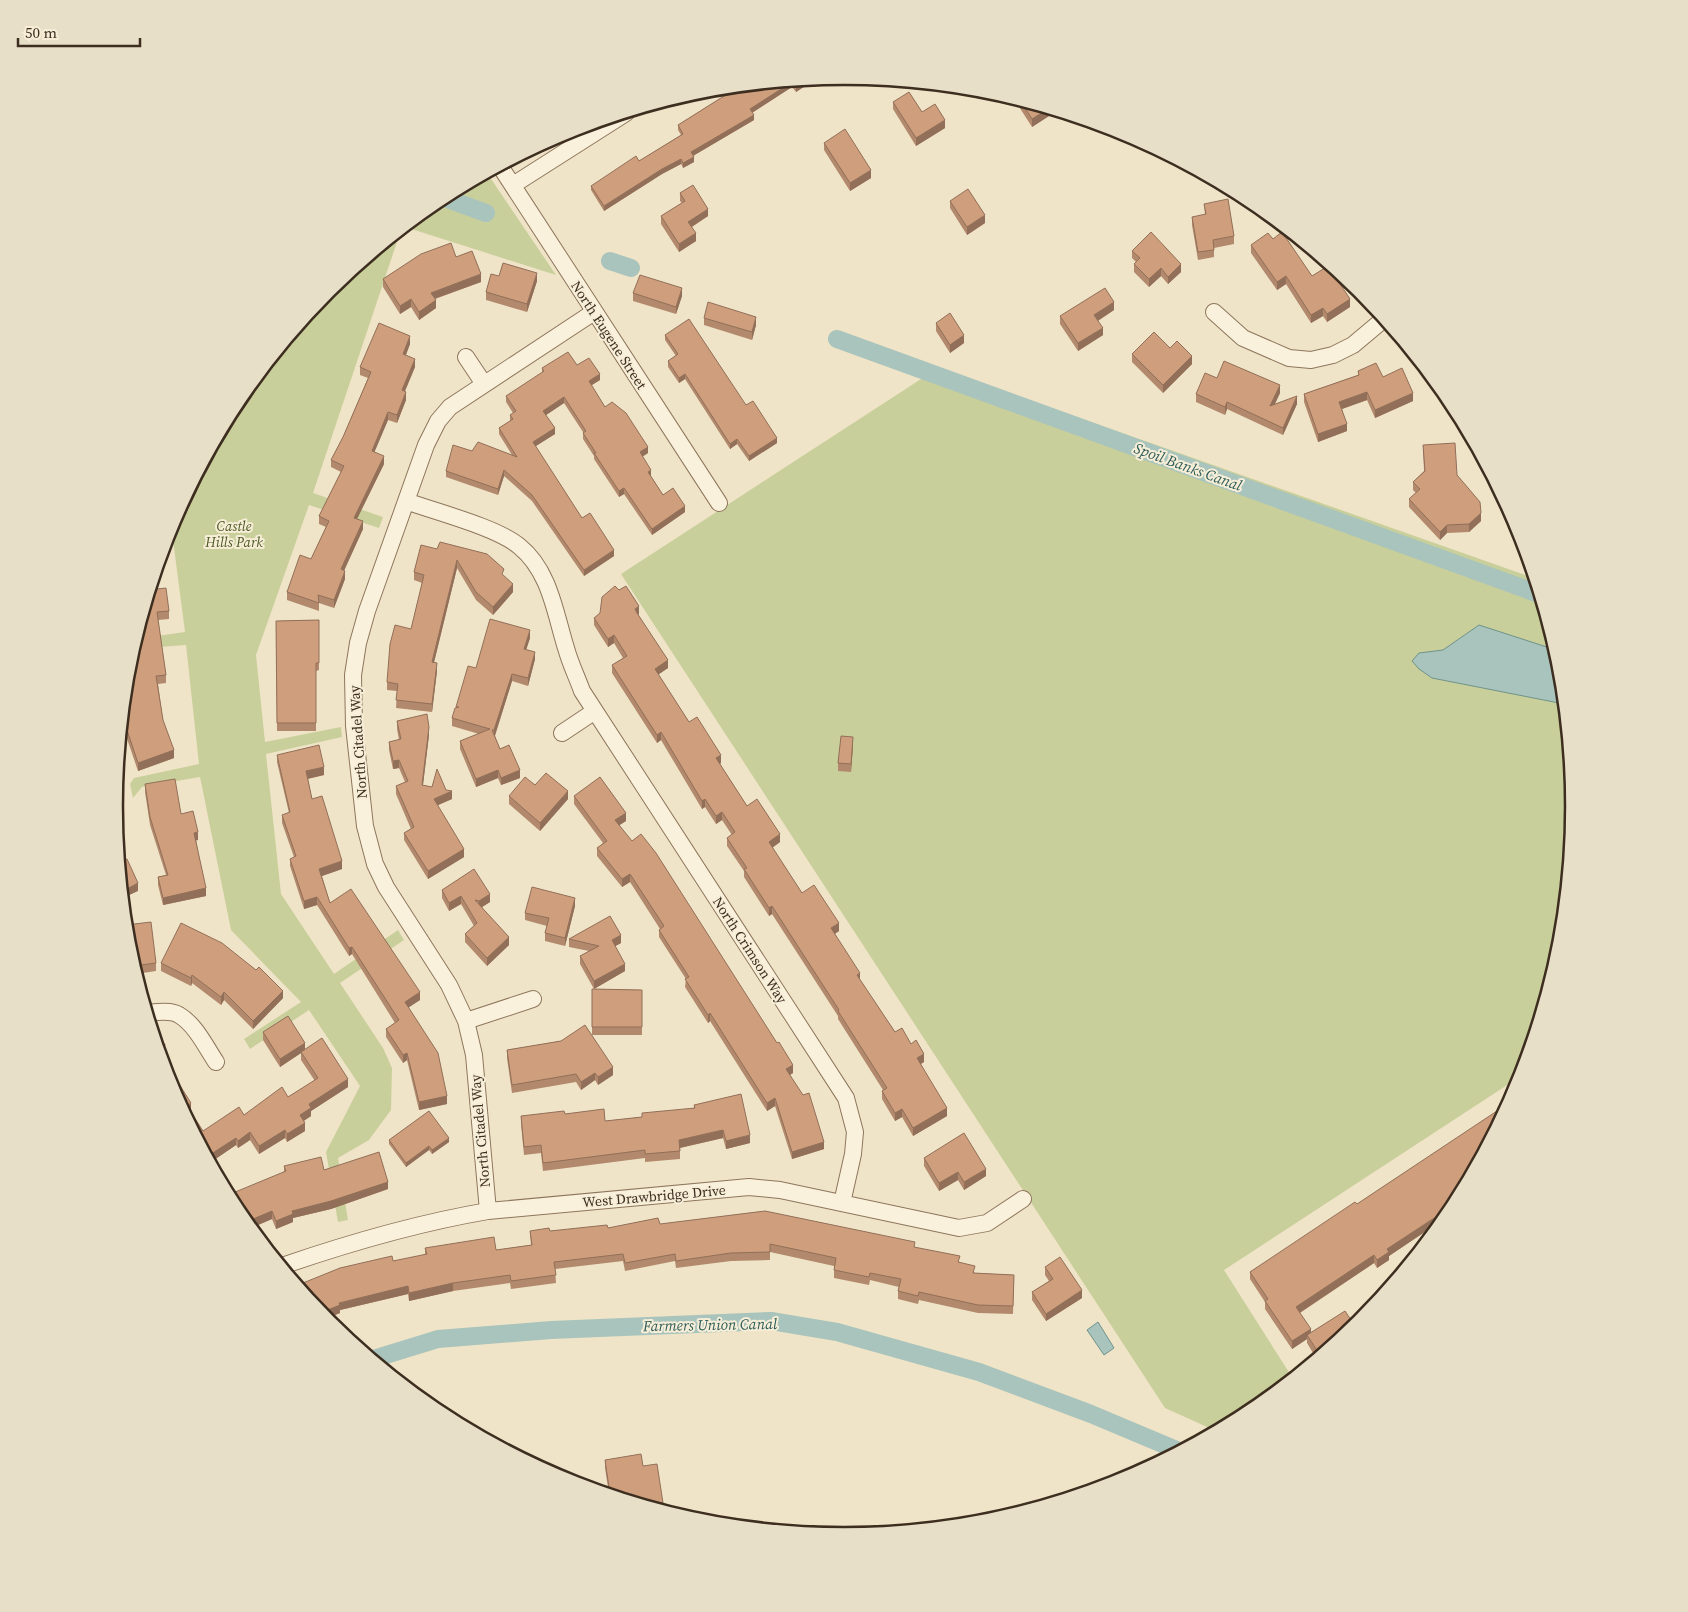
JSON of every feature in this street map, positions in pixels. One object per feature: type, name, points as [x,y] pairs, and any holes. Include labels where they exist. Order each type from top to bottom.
[{"type":"street","points":[[513,185],[608,125]]},
{"type":"street","name":"North Eugene Street","points":[[503,171],[719,503]]},
{"type":"street","name":"North Citadel Way","points":[[488,1212],[474,1055],[466,1021],[449,985],[386,887],[375,864],[365,826],[354,726],[353,675],[358,644],[367,611],[426,445],[438,421],[450,407],[594,312]]},
{"type":"street","points":[[1214,312],[1243,338],[1289,358],[1311,360],[1333,355],[1353,345],[1379,323]]},
{"type":"street","points":[[466,357],[484,384]]},
{"type":"street","name":"North Crimson Way","points":[[406,501],[498,534],[524,552],[540,569],[582,691],[846,1098],[855,1132],[853,1154],[842,1203]]},
{"type":"street","points":[[562,732],[595,711]]},
{"type":"street","points":[[466,1021],[533,999]]},
{"type":"street","points":[[154,1013],[178,1014],[189,1024],[216,1062]]},
{"type":"street","name":"West Drawbridge Drive","points":[[288,1264],[349,1243],[453,1217],[749,1187],[780,1190],[959,1228],[987,1223],[1024,1200]]},
{"type":"green space","points":[[491,178],[556,275],[412,229],[443,207]]},
{"type":"green space","name":"Castle Hills Park","points":[[398,240],[313,493],[383,517],[379,528],[309,505],[256,655],[265,742],[341,727],[342,737],[266,754],[281,894],[334,974],[398,930],[404,940],[340,983],[383,1048],[392,1068],[391,1110],[369,1140],[338,1158],[348,1220],[338,1222],[326,1152],[360,1086],[309,1010],[250,1049],[244,1039],[301,1002],[231,930],[200,777],[142,787],[133,798],[130,784],[134,778],[199,764],[186,645],[141,648],[143,638],[185,632],[173,542],[197,487],[245,405],[272,367],[334,296]]},
{"type":"green space","points":[[938,368],[1527,576],[1551,665],[1559,712],[1565,806],[1559,900],[1551,947],[1527,1038],[1509,1084],[1224,1270],[1289,1373],[1283,1378],[1245,1405],[1208,1427],[1165,1408],[621,574]]},
{"type":"water","points":[[1479,625],[1547,647],[1557,703],[1432,678],[1419,669],[1412,661],[1419,653],[1443,650]]},
{"type":"water","points":[[1098,1322],[1114,1348],[1104,1355],[1087,1330]]},
{"type":"building","points":[[782,88],[750,109],[754,115],[691,152],[694,157],[683,163],[681,159],[662,169],[604,206],[591,186],[636,156],[639,161],[683,134],[678,125],[725,95]]},
{"type":"building","points":[[909,92],[922,112],[935,104],[945,120],[916,138],[893,102]]},
{"type":"building","points":[[1025,109],[1042,113],[1032,119]]},
{"type":"building","points":[[845,129],[871,170],[850,183],[824,143]]},
{"type":"building","points":[[693,185],[708,209],[688,222],[696,233],[679,244],[661,216],[685,201],[680,193]]},
{"type":"building","points":[[968,189],[985,215],[967,227],[950,201]]},
{"type":"building","points":[[1228,199],[1234,236],[1213,240],[1214,250],[1198,252],[1192,217],[1206,214],[1204,204]]},
{"type":"building","points":[[1151,232],[1181,264],[1168,277],[1161,268],[1149,279],[1134,264],[1140,258],[1132,251]]},
{"type":"building","points":[[1268,233],[1273,239],[1281,233],[1283,234],[1312,276],[1324,269],[1339,282],[1350,299],[1327,314],[1323,308],[1311,315],[1286,276],[1277,282],[1251,245]]},
{"type":"building","points":[[451,243],[456,257],[472,251],[481,274],[431,293],[436,300],[419,312],[411,299],[400,306],[383,279],[421,254]]},
{"type":"building","points":[[503,263],[537,273],[527,304],[486,292],[491,274],[499,276]]},
{"type":"building","points":[[640,275],[682,288],[676,307],[633,293]]},
{"type":"building","points":[[1105,288],[1114,302],[1094,315],[1103,328],[1078,343],[1060,316]]},
{"type":"building","points":[[708,302],[756,317],[752,332],[704,318]]},
{"type":"building","points":[[950,313],[964,335],[950,345],[936,323]]},
{"type":"building","points":[[689,319],[746,405],[753,401],[777,438],[749,456],[737,439],[730,444],[685,374],[679,378],[668,361],[678,354],[665,335]]},
{"type":"building","points":[[379,323],[410,336],[403,354],[415,359],[402,390],[406,392],[397,415],[388,412],[372,451],[384,456],[354,518],[363,521],[341,569],[345,571],[334,600],[318,595],[319,603],[287,592],[300,555],[311,559],[329,521],[319,516],[344,466],[331,460],[371,372],[360,367]]},
{"type":"building","points":[[1154,332],[1170,348],[1177,341],[1192,356],[1163,385],[1132,354]]},
{"type":"building","points":[[568,352],[577,365],[589,358],[600,374],[589,381],[605,407],[612,402],[626,413],[648,447],[640,452],[651,470],[648,472],[663,495],[673,488],[685,506],[652,529],[624,488],[619,491],[594,453],[596,453],[583,433],[586,431],[564,397],[543,411],[555,428],[533,442],[582,518],[590,513],[614,550],[584,570],[532,495],[504,470],[498,489],[446,471],[453,445],[472,451],[478,442],[517,457],[499,428],[513,419],[510,415],[516,411],[506,396],[544,371],[542,368]]},
{"type":"building","points":[[1224,361],[1280,385],[1270,406],[1297,396],[1283,428],[1227,402],[1225,407],[1196,394],[1205,373],[1217,378]]},
{"type":"building","points":[[1376,363],[1383,377],[1402,368],[1413,393],[1375,410],[1367,392],[1339,402],[1347,424],[1318,434],[1304,394],[1359,375],[1358,371]]},
{"type":"building","points":[[1455,443],[1457,475],[1480,502],[1481,513],[1469,524],[1447,525],[1440,532],[1409,499],[1420,489],[1413,482],[1425,471],[1423,445]]},
{"type":"building","points":[[440,542],[487,554],[504,569],[502,574],[513,584],[493,607],[476,592],[457,560],[432,662],[437,663],[432,704],[396,700],[398,684],[387,682],[390,644],[395,625],[411,629],[424,575],[414,572],[421,545],[437,549]]},
{"type":"building","points":[[615,586],[619,590],[626,586],[639,606],[635,609],[637,613],[668,660],[655,669],[689,722],[697,717],[721,755],[716,758],[747,806],[757,799],[780,834],[769,842],[802,893],[814,885],[839,923],[831,928],[860,973],[857,975],[895,1032],[902,1028],[911,1044],[916,1040],[924,1054],[917,1058],[947,1108],[913,1128],[902,1109],[895,1113],[882,1091],[887,1088],[839,1010],[772,906],[769,908],[744,869],[747,868],[727,838],[735,832],[722,812],[716,816],[705,799],[702,801],[661,732],[657,735],[612,665],[627,656],[614,635],[608,639],[594,618],[600,613],[602,597]]},
{"type":"building","points":[[157,588],[166,588],[169,611],[157,612],[166,675],[156,676],[163,720],[174,750],[138,763],[127,731],[129,712],[137,665]]},
{"type":"building","points":[[490,619],[530,630],[524,649],[535,652],[528,678],[512,674],[494,730],[492,730],[500,749],[509,745],[520,770],[501,778],[498,770],[476,779],[460,741],[490,729],[452,718],[455,708],[459,707],[456,707],[468,666],[476,668]]},
{"type":"building","points":[[319,620],[319,663],[316,663],[316,723],[277,723],[276,621]]},
{"type":"building","points":[[427,714],[429,727],[422,785],[432,787],[437,769],[446,790],[452,791],[434,799],[464,849],[428,871],[404,833],[414,827],[396,786],[408,781],[399,760],[393,761],[389,742],[401,739],[397,721]]},
{"type":"building","points":[[841,736],[853,737],[851,764],[838,763]]},
{"type":"building","points":[[319,745],[324,767],[306,771],[312,799],[322,796],[342,861],[319,869],[330,903],[351,889],[420,992],[405,1002],[438,1053],[447,1096],[419,1102],[407,1053],[403,1055],[386,1029],[399,1020],[352,947],[349,948],[317,897],[304,901],[290,859],[296,856],[282,815],[290,812],[277,755]]},
{"type":"building","points":[[546,773],[568,791],[540,823],[509,796],[525,777],[535,785]]},
{"type":"building","points":[[600,777],[626,813],[615,820],[632,841],[641,834],[656,853],[777,1043],[779,1042],[793,1065],[786,1069],[803,1095],[809,1093],[824,1142],[792,1152],[775,1098],[767,1103],[710,1013],[708,1015],[685,979],[689,977],[659,930],[664,926],[630,874],[622,879],[597,848],[607,841],[574,796]]},
{"type":"building","points":[[175,779],[181,814],[193,811],[198,832],[194,833],[206,888],[163,898],[158,877],[168,875],[150,817],[145,784]]},
{"type":"building","points":[[127,859],[138,883],[128,888]]},
{"type":"building","points":[[474,869],[490,894],[479,901],[475,900],[509,937],[487,958],[465,934],[477,923],[461,896],[449,903],[442,890]]},
{"type":"building","points":[[532,887],[575,898],[565,938],[545,933],[549,918],[525,913]]},
{"type":"building","points":[[610,916],[621,935],[612,940],[625,964],[594,981],[580,956],[599,946],[569,939]]},
{"type":"building","points":[[151,922],[156,963],[141,965],[133,924]]},
{"type":"building","points":[[181,923],[222,943],[256,970],[259,967],[283,991],[253,1021],[224,992],[221,997],[192,975],[191,978],[161,963]]},
{"type":"building","points":[[592,989],[642,990],[642,1027],[592,1027]]},
{"type":"building","points":[[288,1016],[305,1043],[280,1059],[263,1032]]},
{"type":"building","points":[[585,1025],[613,1067],[598,1077],[595,1073],[581,1082],[576,1074],[512,1085],[507,1050],[561,1041]]},
{"type":"building","points":[[322,1038],[348,1079],[309,1104],[311,1108],[300,1115],[305,1123],[287,1134],[285,1130],[259,1146],[250,1132],[238,1141],[236,1138],[213,1153],[192,1114],[203,1131],[239,1107],[244,1115],[282,1087],[288,1097],[318,1078],[301,1052]]},
{"type":"building","points":[[179,1083],[191,1103],[188,1105]]},
{"type":"building","points":[[741,1094],[750,1135],[726,1141],[723,1130],[679,1140],[680,1151],[645,1154],[645,1150],[543,1163],[541,1145],[524,1147],[521,1116],[564,1111],[565,1114],[604,1109],[605,1121],[642,1117],[642,1113],[695,1108],[694,1105]]},
{"type":"building","points":[[429,1111],[449,1138],[432,1150],[429,1146],[406,1163],[389,1140]]},
{"type":"building","points":[[1497,1111],[1468,1167],[1436,1217],[1387,1249],[1389,1252],[1377,1260],[1374,1255],[1296,1307],[1311,1329],[1292,1341],[1265,1301],[1268,1299],[1250,1272],[1355,1202],[1357,1204]]},
{"type":"building","points":[[964,1133],[986,1169],[964,1182],[958,1172],[939,1183],[924,1158]]},
{"type":"building","points":[[379,1152],[388,1182],[331,1201],[292,1211],[293,1214],[276,1221],[272,1211],[253,1219],[236,1192],[286,1171],[284,1166],[321,1157],[324,1170]]},
{"type":"building","points":[[765,1211],[915,1242],[914,1247],[960,1256],[958,1262],[975,1266],[973,1273],[1014,1275],[1013,1306],[978,1305],[919,1292],[918,1296],[898,1291],[901,1279],[870,1273],[869,1277],[834,1270],[836,1258],[770,1244],[770,1252],[731,1253],[676,1261],[675,1254],[625,1263],[623,1254],[554,1262],[556,1275],[511,1281],[510,1275],[453,1283],[409,1293],[408,1286],[339,1303],[340,1305],[328,1310],[304,1283],[340,1268],[392,1256],[393,1261],[427,1254],[425,1248],[494,1237],[496,1250],[532,1245],[530,1231],[549,1228],[550,1231],[607,1225],[608,1228],[658,1218],[660,1224]]},
{"type":"building","points":[[1060,1257],[1082,1290],[1046,1314],[1032,1292],[1053,1279],[1045,1267]]},
{"type":"building","points":[[1345,1311],[1350,1319],[1317,1350],[1307,1335]]},
{"type":"building","points":[[641,1454],[643,1466],[657,1464],[663,1503],[609,1488],[605,1460]]},
{"type":"waterway","points":[[453,201],[486,213]]},
{"type":"waterway","name":"Spoil Banks Canal","points":[[610,261],[631,268]]},
{"type":"waterway","name":"Spoil Banks Canal","points":[[837,339],[1532,591]]},
{"type":"waterway","name":"Farmers Union Canal","points":[[380,1357],[438,1339],[551,1330],[771,1321],[837,1332],[979,1372],[1091,1414],[1172,1448]]}]
